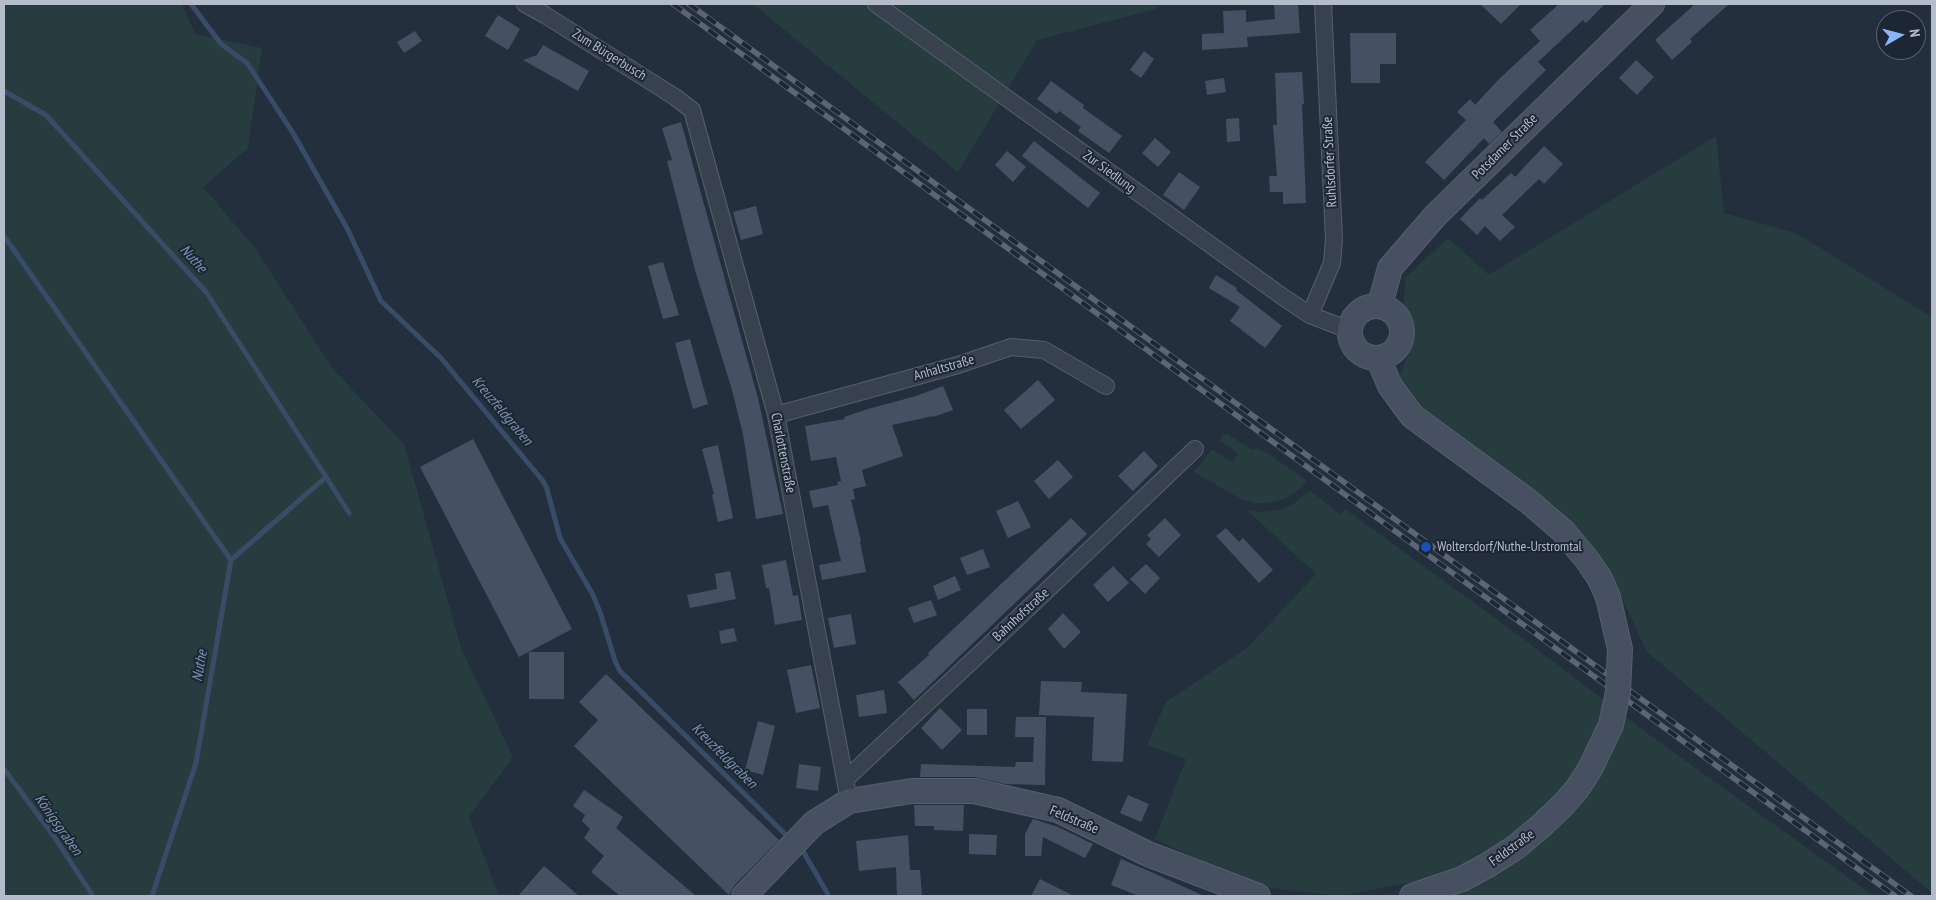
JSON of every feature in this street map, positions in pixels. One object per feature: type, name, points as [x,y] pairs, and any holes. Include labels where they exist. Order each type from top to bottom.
[{"type":"street","name":"Zum Bürgerbusch","points":[[525,4],[667,92],[692,110]]},
{"type":"street","name":"Zur Siedlung","points":[[876,4],[1310,315],[1349,330]]},
{"type":"street","name":"Ruhlsdorfer Straße","points":[[1310,315],[1332,263],[1334,239],[1323,4]]},
{"type":"street","name":"Potsdamer Straße","points":[[1380,305],[1390,268],[1435,216],[1652,4]]},
{"type":"street","name":"Charlottenstraße","points":[[692,110],[776,415],[847,790]]},
{"type":"street","points":[[1380,305],[1395,314],[1402,329],[1399,346],[1386,356],[1369,358],[1360,354],[1354,348],[1349,330],[1356,314],[1363,308],[1380,305]]},
{"type":"street","name":"Anhaltstraße","points":[[776,415],[958,364],[1011,347],[1044,350],[1106,386]]},
{"type":"street","name":"Feldstraße","points":[[1378,358],[1390,386],[1412,416],[1528,501],[1557,525],[1575,544],[1600,579],[1608,597],[1620,649],[1618,692],[1611,724],[1590,768],[1577,789],[1559,809],[1516,847],[1488,865],[1462,878],[1412,896]]},
{"type":"street","name":"Bahnhofstraße","points":[[744,896],[814,823],[1027,610],[1195,449]]},
{"type":"street","name":"Feldstraße","points":[[847,790],[974,792],[1058,810],[1148,854],[1258,896]]},
{"type":"green space","points":[[4,4],[182,4],[195,34],[262,48],[248,148],[203,187],[255,248],[332,368],[404,444],[461,648],[513,757],[469,817],[499,896],[4,896]]},
{"type":"green space","points":[[753,4],[1156,4],[1156,9],[1037,40],[958,172]]},
{"type":"green space","points":[[1716,136],[1724,213],[1796,233],[1932,316],[1932,893],[1646,651],[1620,593],[1617,594],[1417,405],[1399,377],[1410,351],[1402,315],[1406,277],[1448,238],[1489,275]]},
{"type":"green space","points":[[1226,433],[1252,450],[1257,449],[1266,452],[1307,481],[1297,491],[1284,499],[1268,503],[1255,503],[1241,499],[1194,472],[1212,449],[1232,462],[1238,454],[1219,440]]},
{"type":"green space","points":[[1310,491],[1341,514],[1345,509],[1521,637],[1651,736],[1874,896],[1420,896],[1417,881],[1340,896],[1253,886],[1155,839],[1186,759],[1147,745],[1166,702],[1247,648],[1316,574],[1247,510],[1261,512],[1281,510],[1293,504]]},
{"type":"building","points":[[1274,4],[1298,4],[1300,33],[1247,37],[1248,47],[1202,50],[1202,34],[1224,33],[1223,11],[1246,10],[1246,22],[1275,19]]},
{"type":"building","points":[[1480,4],[1521,4],[1501,24]]},
{"type":"building","points":[[1559,4],[1605,4],[1586,23],[1583,20],[1538,62],[1546,70],[1493,122],[1502,132],[1489,144],[1484,138],[1444,180],[1425,162],[1466,120],[1457,112],[1470,99],[1475,105],[1498,80],[1540,41],[1530,30]]},
{"type":"building","points":[[1695,4],[1729,4],[1690,39],[1692,42],[1672,60],[1655,40]]},
{"type":"building","points":[[498,15],[520,29],[508,50],[485,36]]},
{"type":"building","points":[[415,31],[422,41],[404,53],[397,42]]},
{"type":"building","points":[[1350,33],[1396,33],[1396,64],[1380,64],[1380,83],[1351,83]]},
{"type":"building","points":[[543,45],[589,71],[578,91],[523,60],[537,55]]},
{"type":"building","points":[[1144,51],[1154,59],[1141,78],[1130,70]]},
{"type":"building","points":[[1636,60],[1654,77],[1637,95],[1619,78]]},
{"type":"building","points":[[1302,72],[1306,203],[1283,204],[1283,192],[1270,192],[1269,176],[1277,176],[1273,125],[1277,125],[1275,73]]},
{"type":"building","points":[[1224,78],[1226,92],[1207,95],[1205,81]]},
{"type":"building","points":[[1051,81],[1084,105],[1083,108],[1122,136],[1109,153],[1078,131],[1081,127],[1059,111],[1057,114],[1037,99]]},
{"type":"building","points":[[1239,118],[1240,141],[1227,142],[1226,119]]},
{"type":"building","points":[[681,122],[758,398],[783,514],[756,519],[743,434],[732,390],[695,270],[667,161],[672,160],[662,128]]},
{"type":"building","points":[[1155,138],[1171,152],[1158,167],[1142,153]]},
{"type":"building","points":[[1034,141],[1100,193],[1088,208],[1022,156]]},
{"type":"building","points":[[1544,146],[1563,164],[1544,184],[1539,179],[1502,215],[1515,227],[1500,241],[1485,226],[1477,235],[1460,219],[1480,198],[1482,200],[1511,173],[1515,177]]},
{"type":"building","points":[[1007,151],[1026,167],[1013,182],[995,165]]},
{"type":"building","points":[[1179,172],[1200,187],[1184,210],[1163,195]]},
{"type":"building","points":[[756,206],[763,234],[741,240],[733,212]]},
{"type":"building","points":[[663,262],[679,315],[663,319],[648,266]]},
{"type":"building","points":[[1216,275],[1237,288],[1236,290],[1282,326],[1265,348],[1230,321],[1240,307],[1209,288]]},
{"type":"building","points":[[690,339],[708,404],[693,409],[675,343]]},
{"type":"building","points":[[1038,380],[1055,400],[1021,429],[1004,410]]},
{"type":"building","points":[[943,386],[953,410],[933,417],[892,425],[903,456],[862,470],[866,486],[853,489],[855,499],[851,500],[866,572],[822,580],[819,565],[841,561],[828,505],[813,508],[809,491],[838,485],[837,482],[841,481],[836,457],[811,461],[805,426],[845,419],[844,417]]},
{"type":"building","points":[[473,439],[572,629],[519,657],[420,467]]},
{"type":"building","points":[[718,445],[733,518],[718,522],[712,495],[714,494],[702,449]]},
{"type":"building","points":[[1144,451],[1158,466],[1133,491],[1118,476]]},
{"type":"building","points":[[1058,460],[1073,477],[1049,499],[1034,481]]},
{"type":"building","points":[[1018,501],[1031,527],[1008,538],[996,511]]},
{"type":"building","points":[[1071,518],[1087,534],[914,700],[898,682],[929,655],[928,653]]},
{"type":"building","points":[[1165,518],[1181,535],[1159,557],[1146,544],[1151,539],[1147,535]]},
{"type":"building","points":[[1226,528],[1239,542],[1243,538],[1273,570],[1259,583],[1216,536]]},
{"type":"building","points":[[983,549],[990,567],[967,575],[960,558]]},
{"type":"building","points":[[786,560],[793,596],[798,595],[802,620],[775,625],[769,588],[766,588],[762,565]]},
{"type":"building","points":[[1146,564],[1160,578],[1145,594],[1130,579]]},
{"type":"building","points":[[1113,566],[1129,583],[1108,602],[1093,585]]},
{"type":"building","points":[[730,571],[736,599],[690,608],[687,595],[717,589],[715,574]]},
{"type":"building","points":[[955,576],[961,590],[938,600],[933,586]]},
{"type":"building","points":[[931,600],[937,615],[914,623],[908,608]]},
{"type":"building","points":[[1063,613],[1081,632],[1064,649],[1048,629]]},
{"type":"building","points":[[851,614],[856,644],[834,648],[828,618]]},
{"type":"building","points":[[734,628],[737,641],[721,644],[719,631]]},
{"type":"building","points":[[529,652],[564,652],[564,699],[529,699]]},
{"type":"building","points":[[811,665],[820,708],[796,713],[787,670]]},
{"type":"building","points":[[606,674],[779,840],[734,886],[729,895],[574,746],[598,720],[579,702]]},
{"type":"building","points":[[1041,681],[1082,682],[1081,692],[1127,694],[1123,762],[1092,761],[1094,717],[1039,715]]},
{"type":"building","points":[[884,690],[887,713],[859,717],[856,695]]},
{"type":"building","points":[[940,708],[962,730],[942,750],[921,728]]},
{"type":"building","points":[[967,709],[987,709],[987,735],[967,735]]},
{"type":"building","points":[[1016,717],[1046,717],[1045,785],[1005,784],[974,777],[920,777],[921,764],[1015,767],[1016,762],[1033,762],[1034,737],[1015,737]]},
{"type":"building","points":[[758,721],[775,726],[763,775],[745,770]]},
{"type":"building","points":[[799,764],[821,767],[818,791],[796,788]]},
{"type":"building","points":[[584,790],[623,817],[616,828],[696,896],[620,896],[591,872],[604,856],[584,838],[590,829],[582,821],[585,815],[573,806]]},
{"type":"building","points":[[1128,795],[1149,804],[1141,822],[1120,813]]},
{"type":"building","points":[[914,805],[964,805],[963,831],[934,830],[934,826],[915,826]]},
{"type":"building","points":[[1033,819],[1058,827],[1093,844],[1085,858],[1043,837],[1041,856],[1025,856],[1025,834]]},
{"type":"building","points":[[969,834],[997,835],[996,855],[969,854]]},
{"type":"building","points":[[908,835],[910,870],[920,870],[922,896],[897,896],[896,867],[859,871],[856,841]]},
{"type":"building","points":[[1121,859],[1204,896],[1139,896],[1111,885]]},
{"type":"building","points":[[544,866],[579,896],[518,896]]},
{"type":"building","points":[[1040,879],[1074,896],[1031,896]]},
{"type":"waterway","name":"Kreuzfeldgraben","points":[[191,4],[221,44],[247,63],[293,133],[348,230],[381,301],[441,358],[543,481],[547,489],[560,538],[593,595],[620,671],[785,834]]},
{"type":"waterway","name":"Nuthe","points":[[4,91],[46,115],[206,292],[326,477],[231,560],[196,763],[152,896]]},
{"type":"waterway","points":[[4,236],[231,560]]},
{"type":"waterway","name":"Nuthe","points":[[326,477],[349,513]]},
{"type":"waterway","name":"Königsgraben","points":[[4,769],[53,835],[93,896]]},
{"type":"waterway","name":"Kreuzfeldgraben","points":[[804,853],[829,896]]},
{"type":"railway","points":[[673,4],[1895,896]]},
{"type":"railway","points":[[689,4],[1911,896]]},
{"type":"place","name":"Woltersdorf/Nuthe-Urstromtal","points":[[1426,547]]}]
